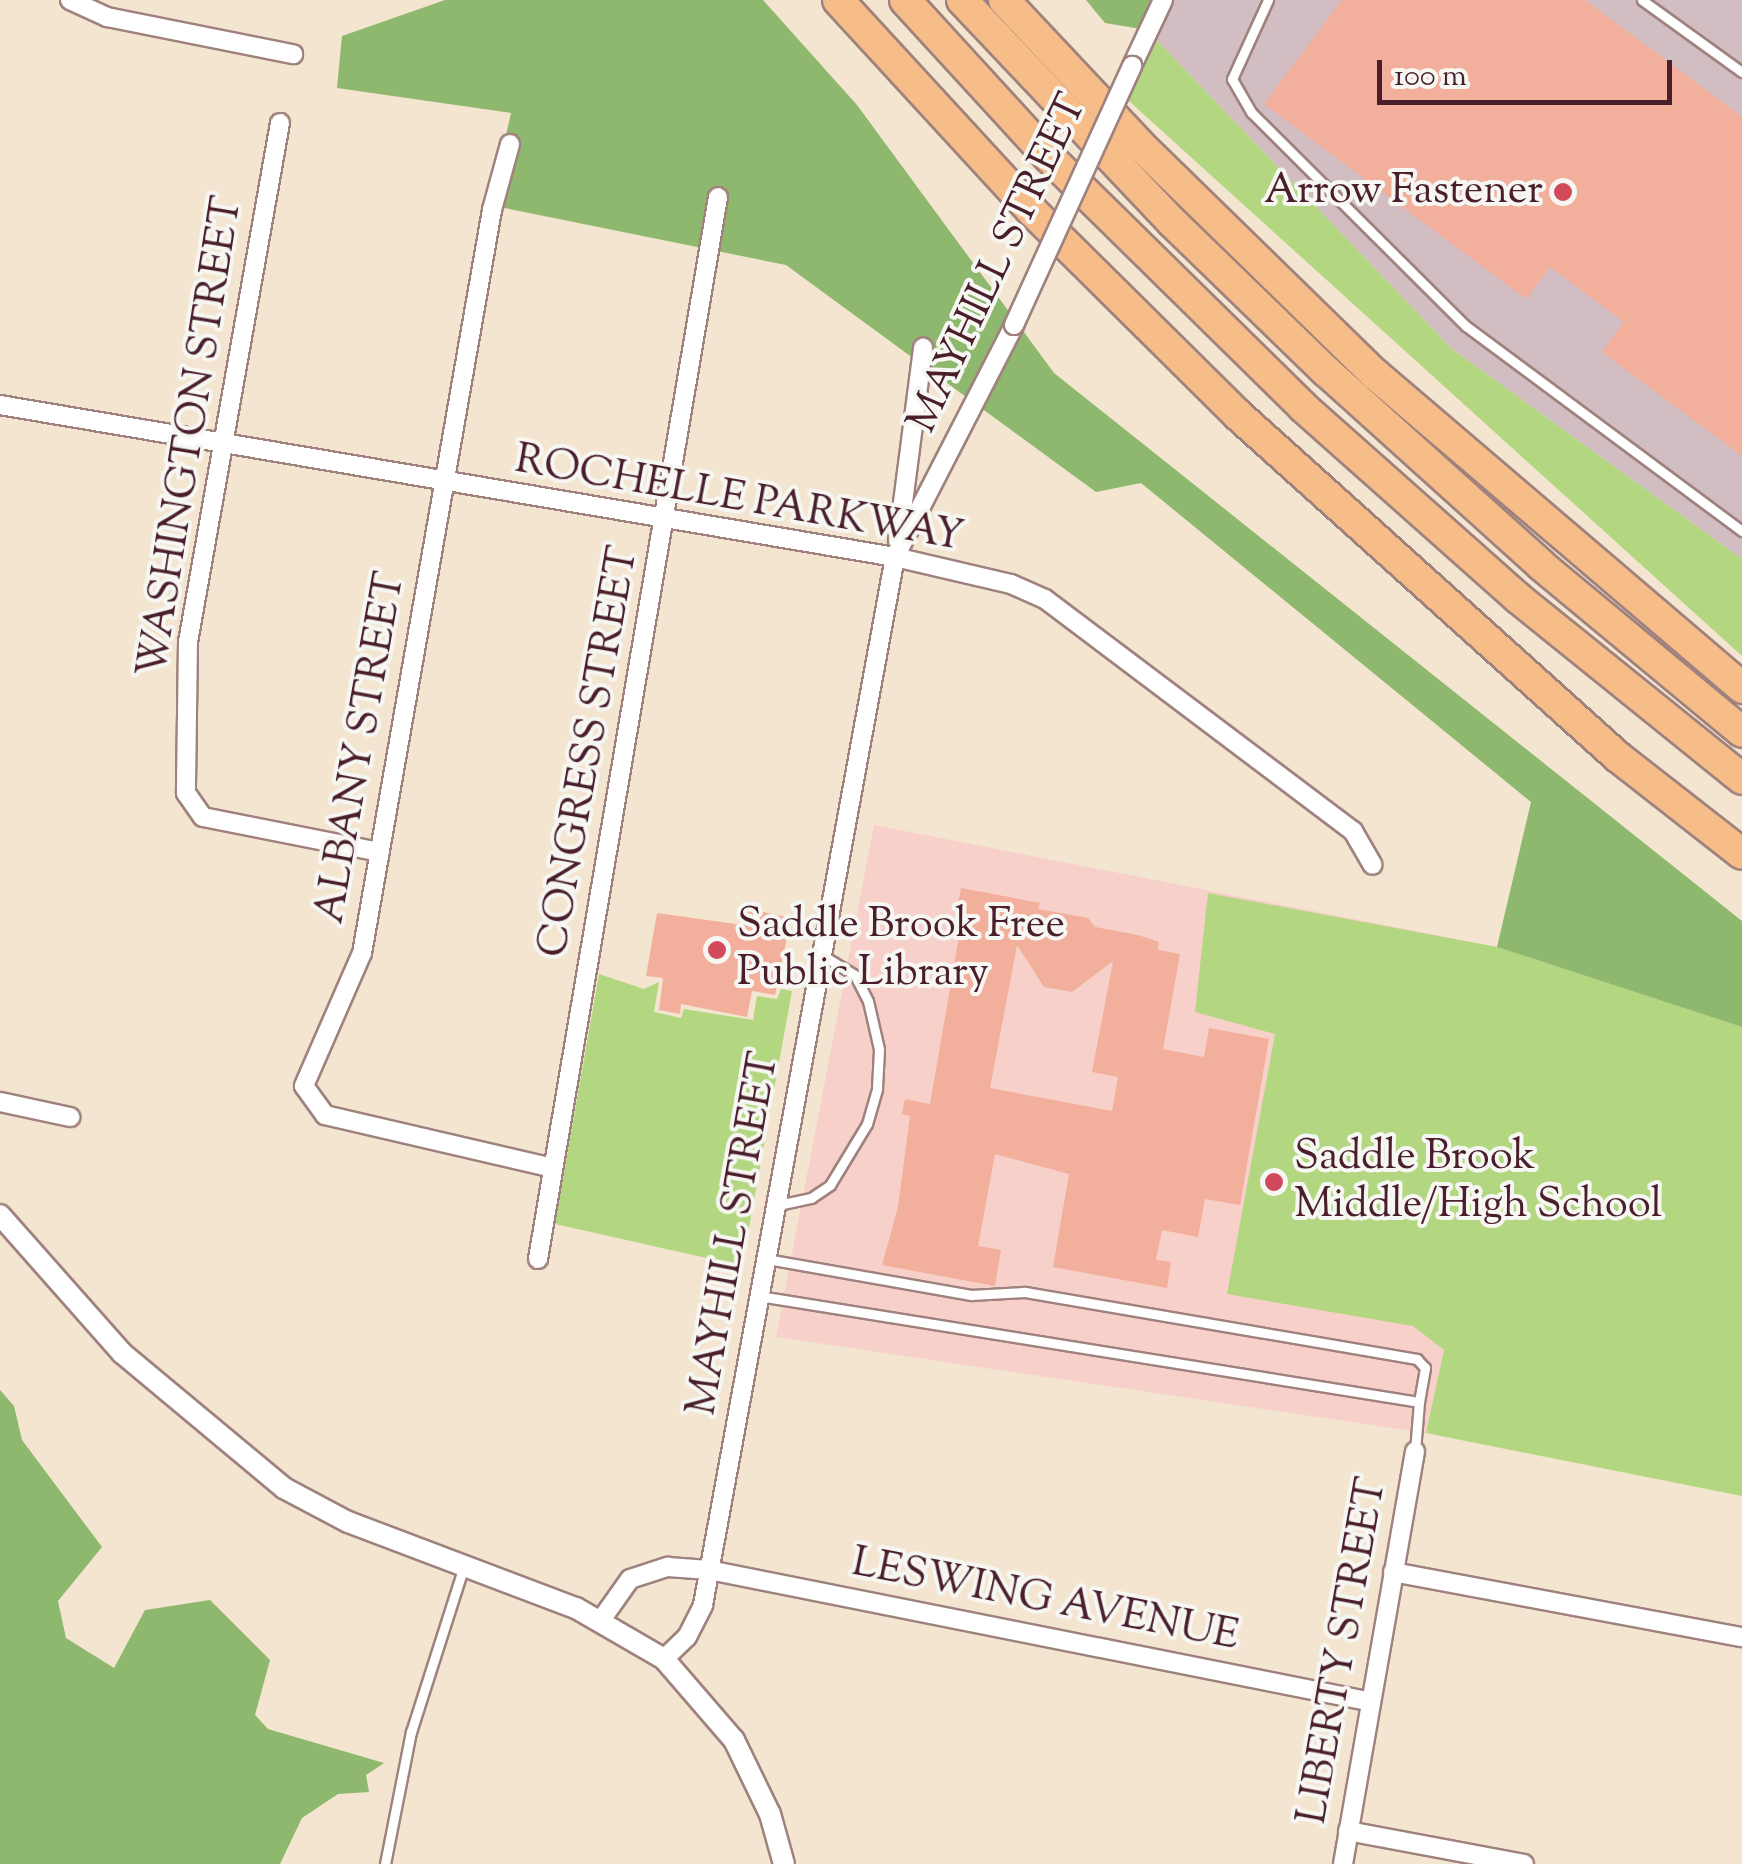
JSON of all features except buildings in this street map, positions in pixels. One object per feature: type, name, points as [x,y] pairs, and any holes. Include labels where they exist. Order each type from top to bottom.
[{"type":"highway","points":[[838,0],[1032,212],[1225,402],[1618,757],[1742,854]]},
{"type":"highway","points":[[906,0],[1048,156],[1304,407],[1531,609],[1742,779]]},
{"type":"highway","points":[[962,0],[1161,210],[1327,372],[1541,565],[1742,732]]},
{"type":"highway","points":[[1004,0],[1362,362],[1742,688]]},
{"type":"street","points":[[70,0],[107,17],[294,54]]},
{"type":"street","name":"MAYHILL STREET","points":[[896,557],[1014,325],[1163,0]]},
{"type":"street","name":"WASHINGTON STREET","points":[[280,123],[219,444],[185,672],[188,801],[203,817],[380,852]]},
{"type":"street","name":"ALBANY STREET","points":[[510,144],[492,210],[362,954],[334,1027],[305,1072],[308,1098],[325,1115],[552,1168]]},
{"type":"street","name":"CONGRESS STREET","points":[[538,1259],[666,523],[718,197]]},
{"type":"street","name":"MAYHILL STREET","points":[[664,1659],[688,1637],[709,1570],[896,557],[923,348]]},
{"type":"street","name":"ROCHELLE PARKWAY","points":[[0,405],[666,523],[896,557],[1010,584],[1045,599],[1353,831],[1373,865]]},
{"type":"street","points":[[0,1102],[70,1116]]},
{"type":"street","points":[[0,1215],[122,1354],[284,1488],[348,1522],[465,1563],[601,1620],[664,1659],[734,1740],[770,1814],[784,1864]]},
{"type":"street","name":"LIBERTY STREET","points":[[1342,1864],[1415,1451]]},
{"type":"street","points":[[601,1620],[630,1579],[668,1567],[709,1570]]},
{"type":"street","name":"LESWING AVENUE","points":[[709,1570],[1368,1702]]},
{"type":"street","points":[[1393,1572],[1742,1637]]},
{"type":"street","points":[[1348,1831],[1524,1864]]},
{"type":"lane","points":[[1268,0],[1232,78],[1252,113],[1466,326],[1742,530]]},
{"type":"lane","points":[[1642,0],[1742,72]]},
{"type":"lane","points":[[776,1205],[811,1198],[830,1186],[867,1124],[877,1088],[879,1049],[868,1001],[854,975],[822,955]]},
{"type":"lane","points":[[766,1260],[971,1294],[1024,1292],[1416,1360],[1425,1368],[1415,1451]]},
{"type":"lane","points":[[759,1296],[1419,1402]]},
{"type":"lane","points":[[385,1864],[411,1732],[465,1563]]},
{"type":"shaded area","name":"Arrow Fastener","points":[[1161,0],[1742,0],[1742,559],[1452,349],[1147,30]]},
{"type":"shaded area","name":"Saddle Brook Middle/High School","points":[[874,825],[1497,947],[1742,1027],[1742,1496],[1426,1433],[776,1337]]},
{"type":"green space","points":[[445,0],[763,0],[857,105],[1054,373],[1742,921],[1742,1027],[1497,947],[1531,802],[1141,483],[1096,492],[786,265],[490,205],[511,113],[337,88],[342,36]]},
{"type":"green space","points":[[1086,0],[1161,0],[1147,30],[1105,23]]},
{"type":"green space","points":[[1147,30],[1452,349],[1742,559],[1742,656],[1119,92]]},
{"type":"green space","points":[[1208,893],[1497,947],[1742,1027],[1742,1496],[1426,1433],[1444,1350],[1413,1326],[1227,1294],[1275,1034],[1195,1012]]},
{"type":"green space","points":[[599,974],[644,989],[659,982],[654,1012],[681,1018],[684,1009],[753,1020],[757,996],[777,999],[781,989],[792,991],[742,1266],[555,1224]]},
{"type":"green space","points":[[0,1390],[14,1406],[22,1440],[102,1547],[58,1601],[66,1638],[114,1668],[145,1610],[210,1600],[270,1660],[255,1715],[268,1729],[384,1763],[366,1775],[369,1792],[338,1794],[302,1818],[280,1864],[0,1864]]},
{"type":"place","name":"Arrow Fastener","points":[[1563,192]]},
{"type":"place","name":"Saddle Brook Free Public Library","points":[[717,950]]},
{"type":"place","name":"Saddle Brook Middle/High School","points":[[1274,1182]]}]
